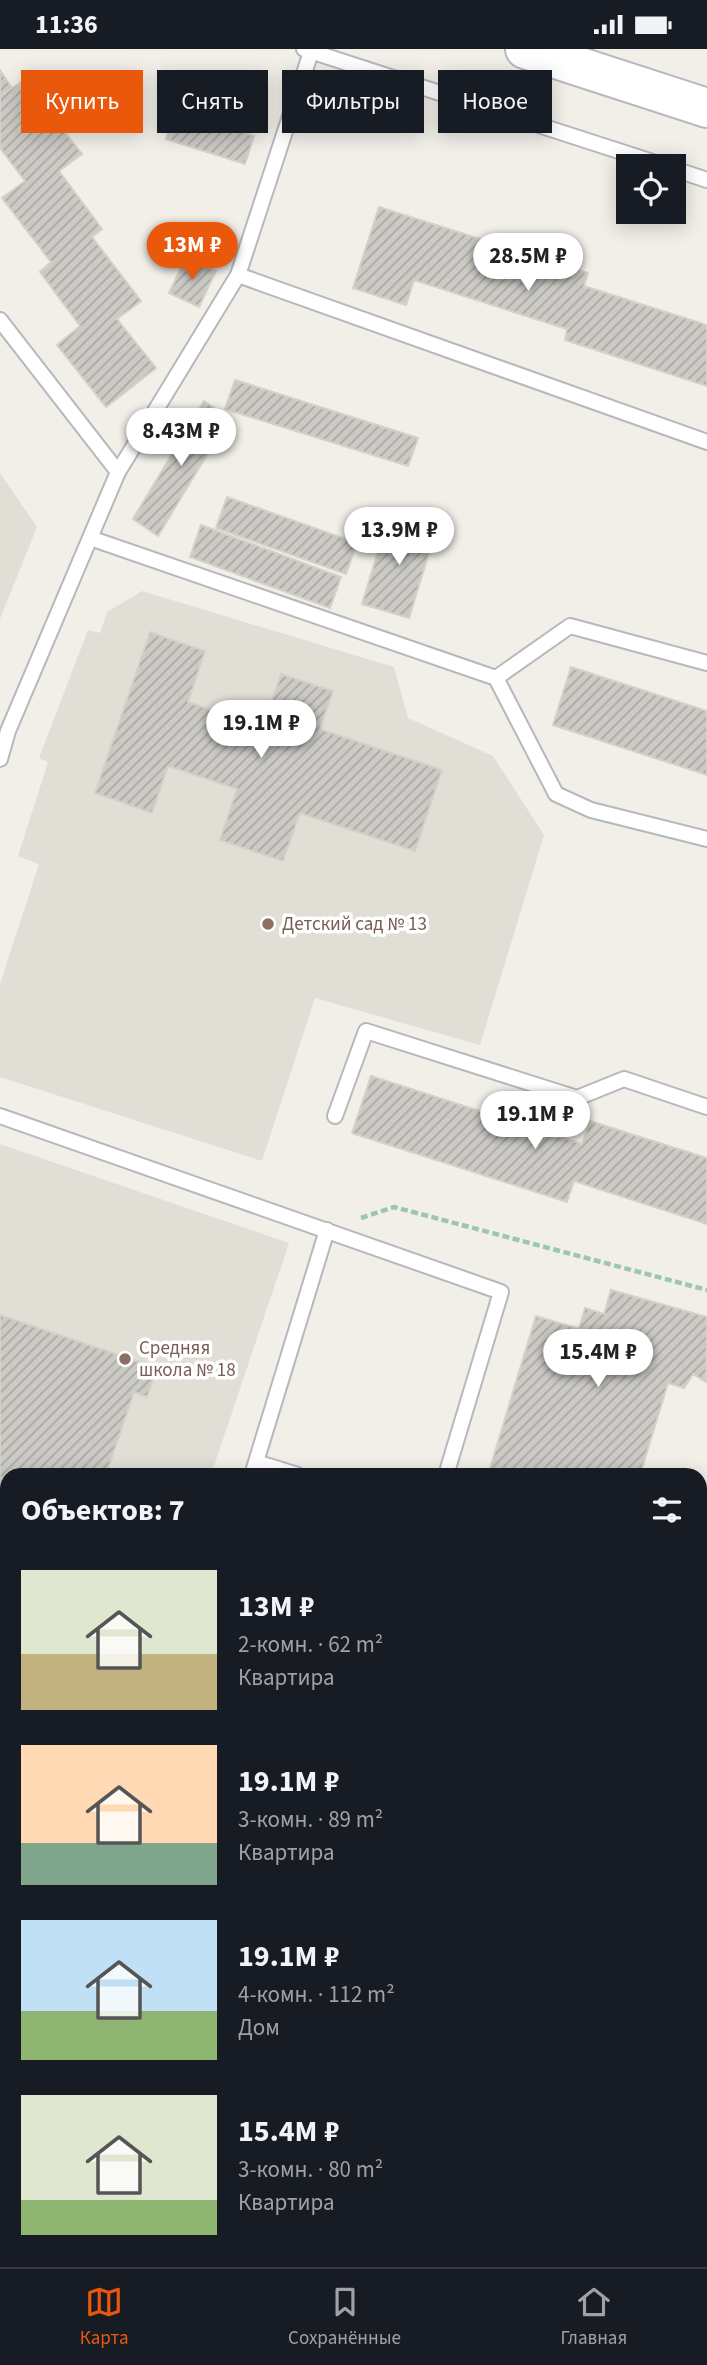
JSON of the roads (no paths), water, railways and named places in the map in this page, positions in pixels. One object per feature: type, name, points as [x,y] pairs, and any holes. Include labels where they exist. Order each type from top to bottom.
[{"type":"main road","points":[[525,49],[707,108]]},
{"type":"lane","points":[[0,759],[4,729],[118,472],[238,275],[309,50],[628,154]]},
{"type":"lane","points":[[686,173],[707,180]]},
{"type":"lane","points":[[238,275],[707,442]]},
{"type":"lane","points":[[0,320],[118,472]]},
{"type":"lane","points":[[90,538],[496,678],[556,793],[591,810],[707,839]]},
{"type":"lane","points":[[496,678],[570,626],[707,663]]},
{"type":"lane","points":[[335,1116],[366,1031],[577,1098],[624,1079],[707,1107]]},
{"type":"lane","points":[[0,1116],[501,1292],[448,1468]]},
{"type":"lane","points":[[254,1468],[327,1230]]},
{"type":"place","name":"Детский сад № 13","points":[[268,924]]},
{"type":"place","name":"Средняя школа № 18","points":[[125,1359]]}]
